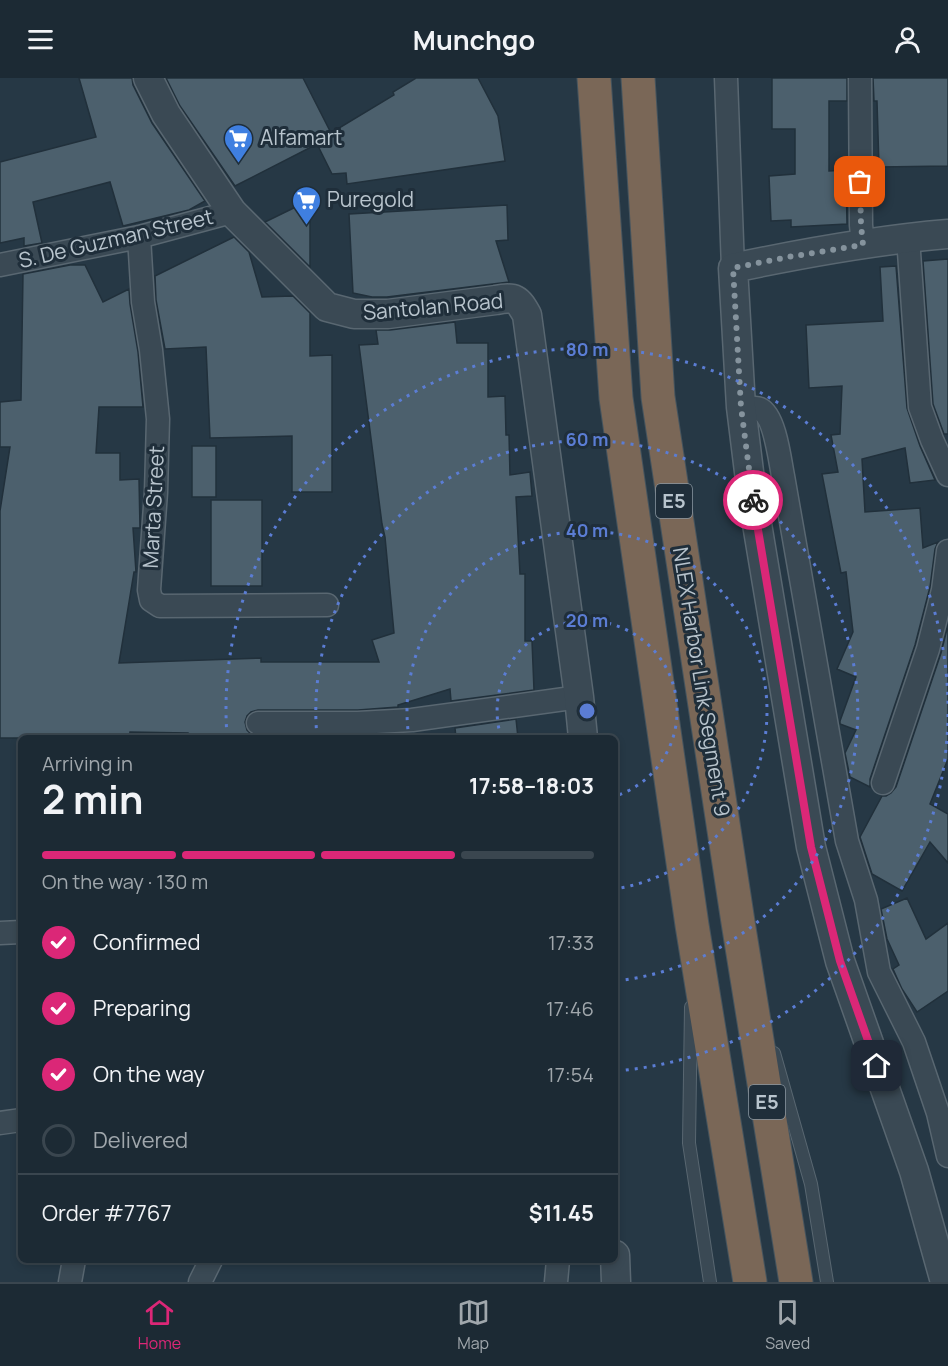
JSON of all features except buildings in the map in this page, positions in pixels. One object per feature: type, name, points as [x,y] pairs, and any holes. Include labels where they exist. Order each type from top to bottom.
[{"type":"highway","name":"NLEX Harbor Link Segment 9","points":[[594,78],[616,398],[692,925],[750,1282]]},
{"type":"highway","name":"NLEX Harbor Link Segment 9","points":[[639,78],[658,397],[738,922],[796,1282]]},
{"type":"street","name":"Santolan Road","points":[[148,78],[166,114],[232,212],[327,307],[354,314],[388,315],[508,297],[520,302],[527,315],[583,735]]},
{"type":"street","points":[[726,78],[741,407],[751,488],[811,847],[840,961],[915,1171],[945,1282]]},
{"type":"street","points":[[860,78],[863,245]]},
{"type":"street","name":"S. De Guzman Street","points":[[0,265],[139,237],[232,212]]},
{"type":"street","points":[[733,268],[863,245],[948,234]]},
{"type":"street","name":"Marta Street","points":[[139,237],[143,302],[151,350],[158,419],[156,492],[149,590],[151,600],[160,606],[327,604]]},
{"type":"street","points":[[908,238],[921,407],[932,440],[948,475]]},
{"type":"street","points":[[741,407],[760,409],[767,416],[774,430],[847,841],[866,900],[879,972],[914,1042],[943,1113],[948,1156]]},
{"type":"street","points":[[883,783],[928,649],[943,590],[948,551]]},
{"type":"street","points":[[258,723],[358,723],[412,720],[579,697]]},
{"type":"street","points":[[0,933],[18,932]]},
{"type":"street","points":[[0,1123],[18,1120]]},
{"type":"street","points":[[70,1282],[73,1263]]},
{"type":"street","points":[[200,1282],[210,1263]]},
{"type":"street","points":[[556,1282],[558,1263]]},
{"type":"street","points":[[615,1263],[616,1282]]},
{"type":"lane","name":"E5","points":[[738,922],[811,1184],[827,1282]]},
{"type":"lane","name":"E5","points":[[692,925],[689,1143],[710,1282]]},
{"type":"way so far","points":[[753,500],[741,407],[733,268],[863,245],[860,182]]},
{"type":"place","name":"Alfamart","points":[[239,164]]},
{"type":"place","name":"Puregold","points":[[306,226]]},
{"type":"route","points":[[753,500],[811,847],[840,961],[877,1066]]}]
